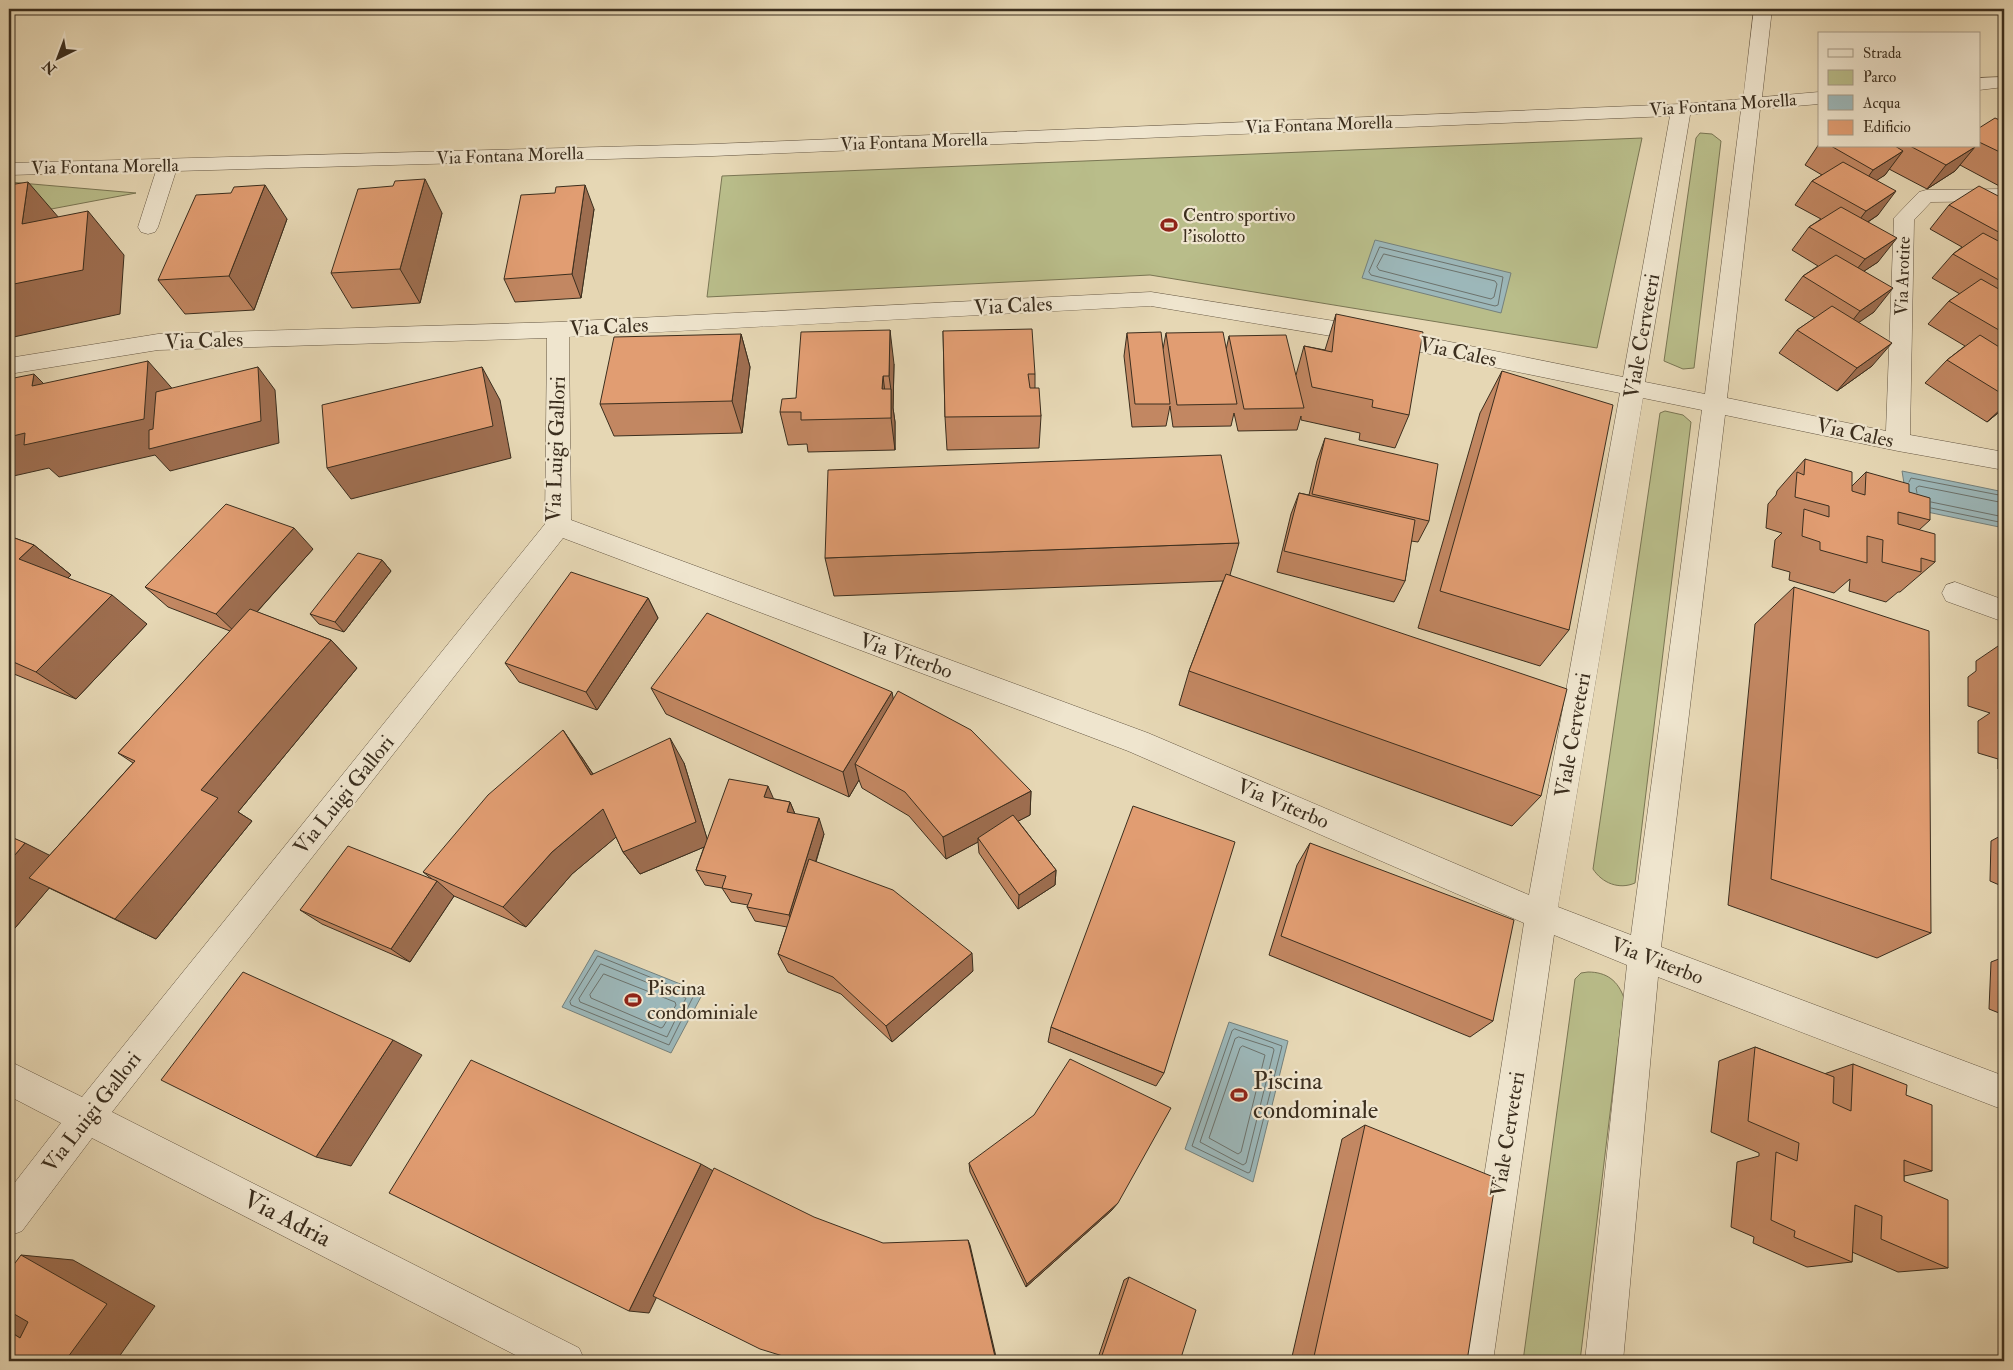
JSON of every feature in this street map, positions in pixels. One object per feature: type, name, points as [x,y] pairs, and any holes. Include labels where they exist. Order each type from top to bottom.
[{"type":"street","points":[[1604,1361],[1644,956],[1715,404],[1763,9]]},
{"type":"street","points":[[1980,84],[2004,82]]},
{"type":"street","name":"Via Fontana Morella","points":[[9,170],[713,150],[1681,110],[1818,98]]},
{"type":"street","name":"Viale Cerveteri","points":[[1474,1361],[1541,915],[1681,110]]},
{"type":"street","points":[[148,227],[168,165]]},
{"type":"street","name":"Via Arotite","points":[[1898,442],[1904,218],[1926,196],[2004,196]]},
{"type":"street","name":"Via Cales","points":[[9,366],[158,342],[558,330],[1151,299],[1391,338],[1898,442],[2004,461]]},
{"type":"street","name":"Via Luigi Gallori","points":[[9,1218],[87,1117],[558,526],[558,330]]},
{"type":"street","name":"Via Viterbo","points":[[558,526],[1138,742],[1541,915],[2004,1093]]},
{"type":"street","points":[[1955,593],[2004,611]]},
{"type":"street","name":"Via Adria","points":[[9,1078],[566,1361]]},
{"type":"green space","points":[[1700,133],[1712,134],[1721,141],[1694,368],[1683,369],[1664,361],[1696,138]]},
{"type":"green space","name":"Centro sportivo l'isolotto","points":[[1642,138],[1597,348],[1150,275],[707,297],[722,176]]},
{"type":"green space","points":[[9,182],[136,193],[9,217]]},
{"type":"green space","points":[[1665,411],[1683,415],[1691,422],[1635,883],[1623,886],[1611,884],[1601,878],[1593,869],[1660,413]]},
{"type":"green space","points":[[1595,972],[1611,979],[1619,987],[1624,998],[1580,1361],[1523,1361],[1575,979],[1581,973]]},
{"type":"water","points":[[1375,240],[1511,273],[1501,313],[1362,278]]},
{"type":"water","points":[[1902,471],[2004,492],[2004,528],[1908,508]]},
{"type":"water","name":"Piscina condominiale","points":[[595,950],[703,993],[671,1053],[562,1007]]},
{"type":"water","name":"Piscina condominale","points":[[1229,1022],[1288,1041],[1253,1182],[1185,1149]]},
{"type":"building","points":[[1995,118],[2004,122],[2004,154],[1980,142],[1980,127]]},
{"type":"building","points":[[1834,148],[1898,148],[1903,151],[1873,170]]},
{"type":"building","points":[[1914,148],[1973,148],[1946,165]]},
{"type":"building","points":[[1843,162],[1896,191],[1866,211],[1812,181]]},
{"type":"building","points":[[425,179],[400,269],[331,273],[358,189],[393,186],[395,181]]},
{"type":"building","points":[[28,182],[22,224],[88,211],[83,270],[9,285],[9,185]]},
{"type":"building","points":[[265,185],[229,276],[158,280],[196,195],[231,193],[234,187]]},
{"type":"building","points":[[585,185],[572,274],[504,279],[521,195],[555,193],[556,187]]},
{"type":"building","points":[[1979,186],[2004,199],[2004,235],[1949,205]]},
{"type":"building","points":[[1841,207],[1897,238],[1865,259],[1809,227]]},
{"type":"building","points":[[1983,233],[2004,244],[2004,283],[1953,254]]},
{"type":"building","points":[[1836,255],[1893,288],[1860,311],[1803,276]]},
{"type":"building","points":[[1981,279],[2004,292],[2004,333],[1949,301]]},
{"type":"building","points":[[1832,306],[1892,343],[1857,368],[1797,330]]},
{"type":"building","points":[[1336,314],[1423,332],[1409,415],[1372,407],[1373,400],[1312,387],[1304,346],[1332,352]]},
{"type":"building","points":[[1032,329],[1035,374],[1028,374],[1030,388],[1039,388],[1041,416],[945,417],[943,331]]},
{"type":"building","points":[[890,330],[889,376],[883,376],[882,389],[891,389],[891,418],[801,420],[801,412],[780,412],[782,399],[796,398],[801,332]]},
{"type":"building","points":[[1161,332],[1170,404],[1135,404],[1127,333]]},
{"type":"building","points":[[1223,332],[1237,404],[1177,405],[1166,333]]},
{"type":"building","points":[[741,334],[732,401],[600,404],[614,337]]},
{"type":"building","points":[[1286,335],[1304,408],[1244,409],[1229,336]]},
{"type":"building","points":[[1980,335],[2004,350],[2004,395],[1947,360]]},
{"type":"building","points":[[148,361],[144,419],[24,445],[25,433],[9,437],[9,379],[34,374],[32,386]]},
{"type":"building","points":[[258,367],[261,421],[149,449],[149,430],[153,429],[156,392]]},
{"type":"building","points":[[482,367],[493,426],[327,468],[322,405]]},
{"type":"building","points":[[1502,371],[1613,405],[1569,630],[1440,591]]},
{"type":"building","points":[[1325,438],[1438,464],[1429,521],[1312,494]]},
{"type":"building","points":[[1221,455],[1239,543],[825,558],[828,470]]},
{"type":"building","points":[[1805,459],[1852,472],[1852,491],[1865,495],[1866,472],[1909,484],[1909,492],[1930,498],[1930,520],[1898,512],[1898,524],[1935,534],[1935,562],[1921,558],[1921,572],[1882,562],[1883,540],[1867,536],[1867,563],[1820,550],[1820,542],[1802,536],[1804,509],[1829,517],[1829,506],[1795,497],[1797,472],[1804,475]]},
{"type":"building","points":[[1299,493],[1415,520],[1405,581],[1284,551]]},
{"type":"building","points":[[226,504],[294,528],[216,614],[145,587]]},
{"type":"building","points":[[9,536],[34,545],[19,559],[112,595],[36,672],[9,660]]},
{"type":"building","points":[[358,553],[382,560],[335,622],[310,614]]},
{"type":"building","points":[[571,572],[648,598],[586,692],[505,663]]},
{"type":"building","points":[[1226,574],[1567,689],[1541,796],[1189,671]]},
{"type":"building","points":[[1794,587],[1929,631],[1931,933],[1771,879]]},
{"type":"building","points":[[250,609],[331,640],[201,790],[218,798],[115,919],[29,878],[135,761],[118,753]]},
{"type":"building","points":[[707,613],[892,692],[843,772],[651,688]]},
{"type":"building","points":[[898,691],[971,730],[1031,791],[943,837],[905,792],[855,764]]},
{"type":"building","points":[[563,730],[591,775],[670,738],[696,822],[623,852],[603,809],[552,852],[503,907],[423,872],[488,795]]},
{"type":"building","points":[[729,779],[768,786],[764,797],[790,802],[787,812],[819,818],[789,915],[747,907],[752,894],[722,888],[726,876],[696,870]]},
{"type":"building","points":[[1133,806],[1235,842],[1164,1073],[1051,1027]]},
{"type":"building","points":[[1013,815],[1056,870],[1019,895],[978,838]]},
{"type":"building","points":[[9,836],[25,843],[9,862]]},
{"type":"building","points":[[1310,843],[1514,920],[1493,1021],[1281,936]]},
{"type":"building","points":[[348,846],[437,881],[391,949],[300,910]]},
{"type":"building","points":[[809,859],[893,890],[972,953],[886,1026],[833,977],[778,954]]},
{"type":"building","points":[[243,972],[393,1040],[316,1157],[161,1080]]},
{"type":"building","points":[[1755,1047],[1834,1077],[1833,1103],[1851,1111],[1853,1064],[1907,1085],[1906,1095],[1932,1105],[1932,1171],[1904,1160],[1904,1181],[1948,1200],[1948,1268],[1881,1239],[1882,1216],[1855,1205],[1852,1262],[1794,1237],[1795,1231],[1771,1220],[1776,1152],[1797,1161],[1799,1143],[1748,1121]]},
{"type":"building","points":[[1070,1059],[1171,1108],[1118,1203],[1027,1284],[969,1163],[1034,1115]]},
{"type":"building","points":[[471,1060],[701,1164],[629,1311],[389,1193]]},
{"type":"building","points":[[1365,1125],[1496,1178],[1467,1361],[1313,1361]]},
{"type":"building","points":[[714,1168],[814,1217],[883,1243],[968,1240],[996,1361],[799,1361],[760,1349],[653,1296]]},
{"type":"building","points":[[21,1255],[107,1304],[65,1361],[9,1361],[9,1331],[20,1338],[28,1322],[9,1311],[9,1271]]},
{"type":"building","points":[[1129,1277],[1196,1310],[1180,1361],[1100,1361]]},
{"type":"place","name":"Centro sportivo l'isolotto","points":[[1169,225]]},
{"type":"place","name":"Piscina condominiale","points":[[633,1000]]},
{"type":"place","name":"Piscina condominale","points":[[1239,1095]]}]
